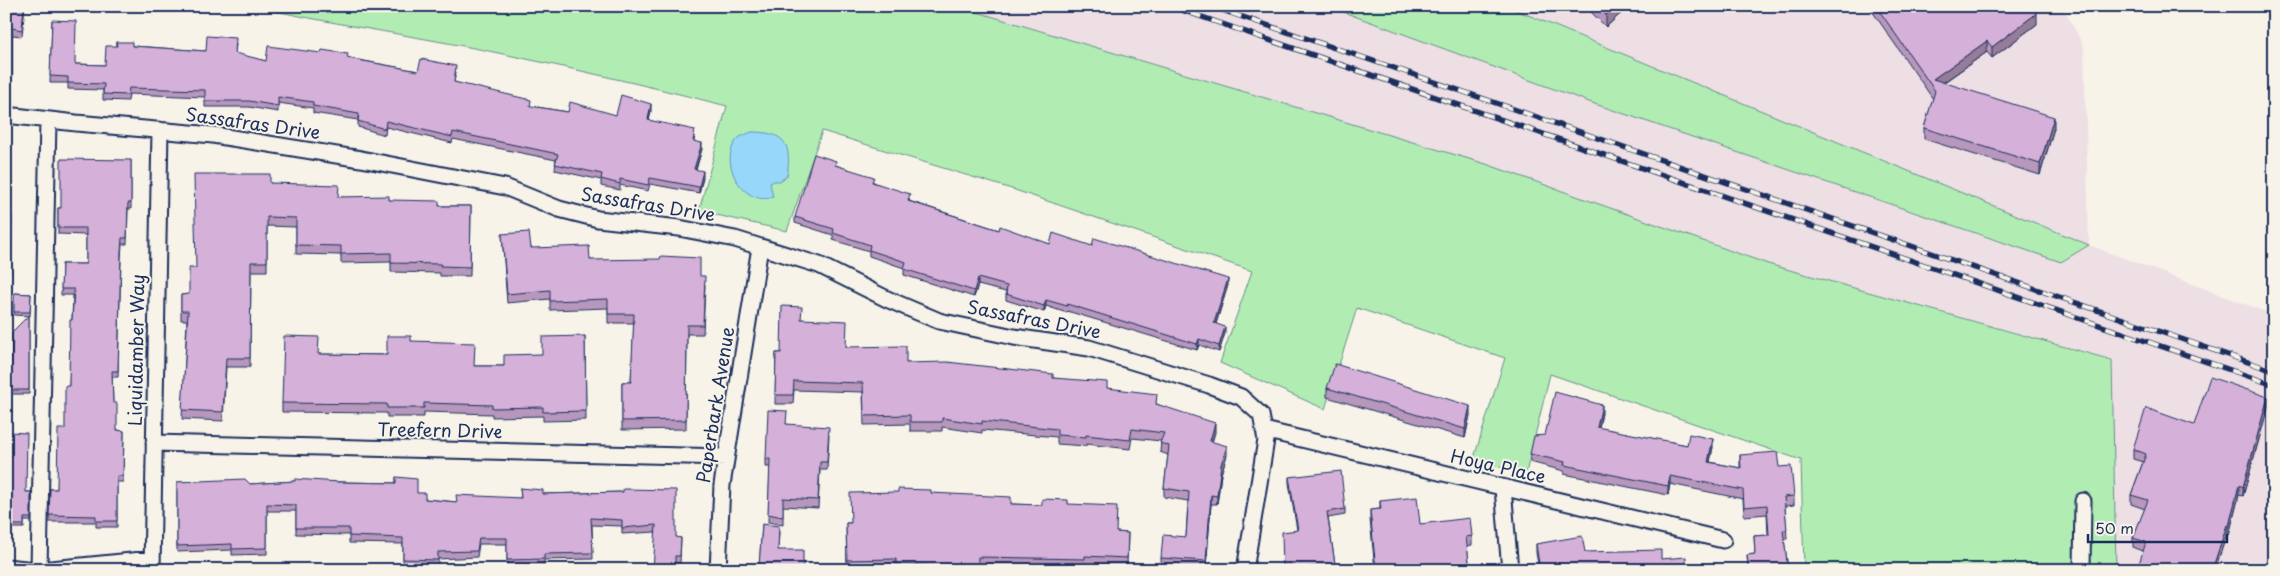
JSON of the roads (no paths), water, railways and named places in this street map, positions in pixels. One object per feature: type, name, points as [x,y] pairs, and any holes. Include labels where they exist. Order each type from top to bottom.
[{"type":"street","name":"Sassafras Drive","points":[[6,114],[48,120],[213,135],[361,159],[506,187],[559,209],[598,219],[679,228],[735,239],[819,265],[886,299],[939,321],[1014,337],[1090,348],[1209,385],[1241,398],[1261,415],[1264,430]]},
{"type":"street","points":[[39,570],[48,120]]},
{"type":"street","name":"Liquidamber Way","points":[[152,564],[160,130]]},
{"type":"street","name":"Paperbark Avenue","points":[[718,570],[722,485],[760,246]]},
{"type":"street","points":[[1245,570],[1266,440],[1264,430]]},
{"type":"street","name":"Hoya Place","points":[[1264,430],[1723,540]]},
{"type":"street","name":"Treefern Drive","points":[[154,443],[726,457]]},
{"type":"street","points":[[1503,488],[1510,570]]},
{"type":"street","points":[[2082,501],[2082,570]]},
{"type":"street","points":[[6,567],[39,570],[152,564]]},
{"type":"water","points":[[751,132],[772,134],[779,137],[787,148],[787,176],[780,181],[770,183],[773,197],[762,198],[751,195],[742,188],[731,168],[730,156],[733,146],[740,137]]},
{"type":"railway","points":[[1170,6],[2274,385]]},
{"type":"railway","points":[[1210,6],[2274,371]]}]
